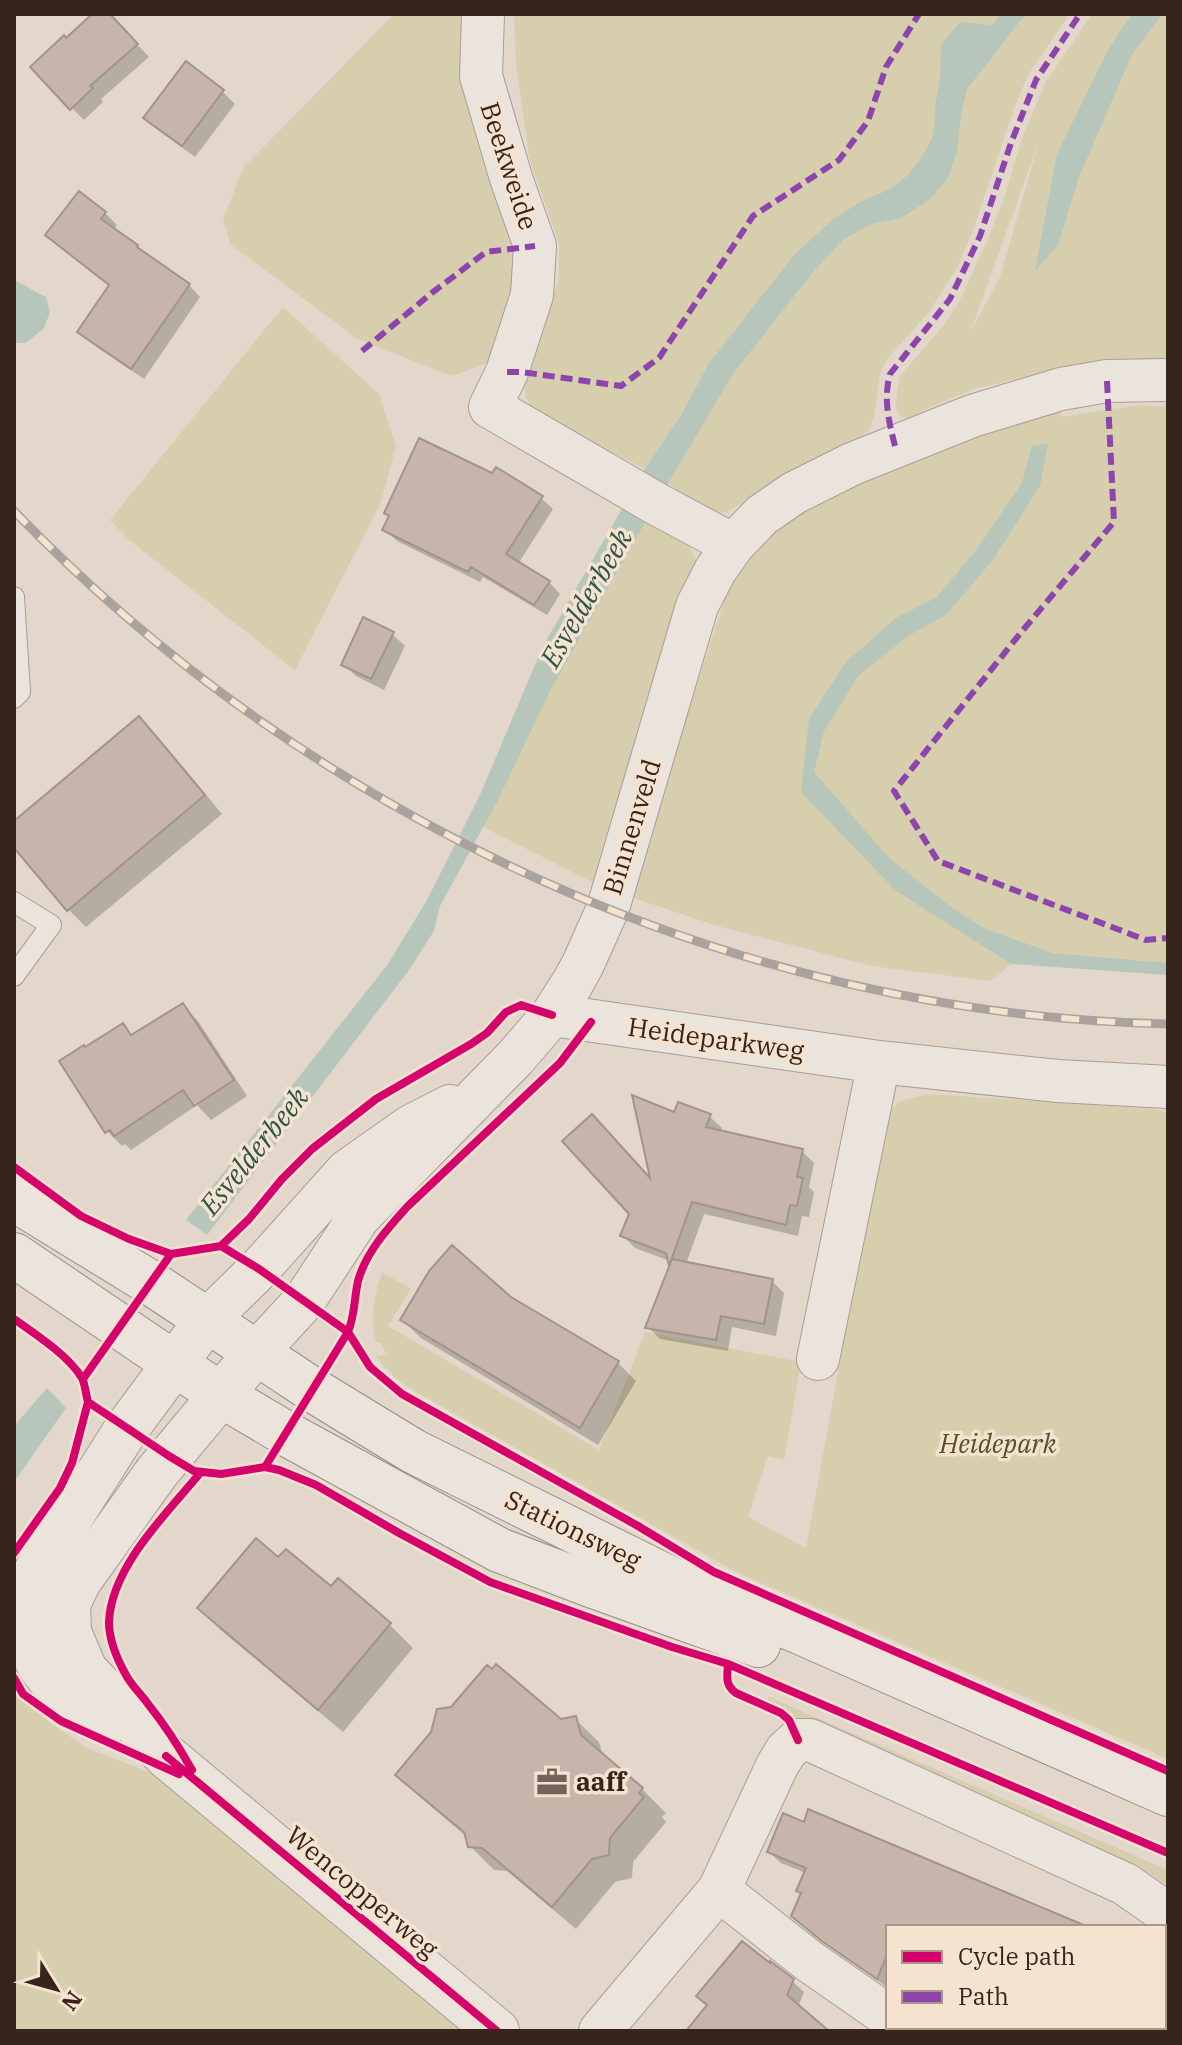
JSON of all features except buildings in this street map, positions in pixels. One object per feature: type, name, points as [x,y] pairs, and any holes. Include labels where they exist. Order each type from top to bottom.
[{"type":"main road","name":"Stationsweg","points":[[14,1199],[413,1451],[671,1579],[800,1632],[1168,1794]]},
{"type":"main road","name":"Stationsweg","points":[[14,1255],[221,1395],[499,1550],[788,1655],[1168,1822]]},
{"type":"main road","name":"Wencopperweg","points":[[207,1320],[127,1428],[32,1578],[26,1604],[26,1631],[33,1656],[54,1683],[166,1756],[497,2031]]},
{"type":"main road","name":"Wencopperweg","points":[[166,1756],[85,1670],[69,1632],[68,1604],[79,1581],[147,1484],[256,1353]]},
{"type":"street","name":"Beekweide","points":[[483,14],[481,76],[535,246],[532,295],[507,372],[490,407],[733,545]]},
{"type":"street","name":"Binnenveld","points":[[256,1353],[304,1301],[359,1217],[515,1058],[552,1015],[583,964],[608,908],[697,606],[733,545],[762,515],[794,493],[852,464],[972,416],[1061,389],[1107,381],[1168,380]]},
{"type":"street","name":"Heideparkweg","points":[[552,1015],[879,1062],[1058,1081],[1168,1087]]},
{"type":"street","points":[[818,1359],[879,1062]]},
{"type":"street","name":"Binnenveld","points":[[207,1320],[259,1269],[347,1171],[411,1126],[487,1087]]},
{"type":"street","points":[[600,2031],[719,1890],[786,1751],[798,1740],[810,1740],[1125,1884],[1168,1914]]},
{"type":"street","points":[[719,1890],[809,1961],[886,2015]]},
{"type":"lane","points":[[14,597],[20,692],[14,698]]},
{"type":"lane","points":[[14,902],[51,925],[14,976]]},
{"type":"green space","points":[[394,14],[461,14],[462,64],[522,269],[491,362],[452,376],[358,339],[231,245],[223,220],[243,168]]},
{"type":"green space","points":[[514,14],[1000,14],[992,25],[941,44],[935,122],[932,138],[922,157],[908,175],[890,189],[860,202],[833,219],[794,255],[709,363],[681,415],[645,469],[535,413],[525,396],[522,372],[559,279],[559,243],[530,161],[516,64]]},
{"type":"green space","points":[[1026,14],[1070,14],[1028,75],[957,268],[929,312],[888,358],[880,373],[869,430],[860,438],[729,511],[711,513],[696,506],[668,483],[733,374],[843,239],[869,225],[901,218],[961,125],[967,89]]},
{"type":"green space","points":[[1092,14],[1168,14],[1168,363],[1104,359],[974,389],[911,418],[902,417],[896,411],[900,376],[958,304],[988,239],[1021,141],[1045,83]],"holes":[[[1039,141],[1000,277],[970,333]]]},
{"type":"green space","points":[[283,307],[379,394],[396,446],[381,502],[295,670],[129,540],[110,520]]},
{"type":"green space","points":[[1139,405],[1168,407],[1168,963],[1053,953],[986,929],[955,910],[888,857],[870,838],[896,891],[1011,964],[991,981],[872,966],[714,925],[628,896],[734,571],[760,540],[849,482],[1060,408],[1061,417]]},
{"type":"green space","points":[[647,519],[682,535],[699,564],[596,884],[483,827],[550,691]]},
{"type":"green space","name":"Heidepark","points":[[929,1094],[1156,1109],[1168,1113],[1168,1759],[740,1574],[411,1389],[394,1377],[376,1357],[386,1354],[380,1342],[376,1343],[373,1325],[382,1272],[411,1289],[388,1326],[599,1450],[645,1332],[801,1362],[784,1460],[768,1456],[748,1517],[806,1548],[885,1115],[900,1101]]},
{"type":"green space","points":[[14,1691],[29,1707],[86,1748],[152,1773],[471,2031],[14,2031]]},
{"type":"green space","points":[[769,1697],[1168,1870],[1168,1886],[1138,1866],[794,1717],[767,1700]]},
{"type":"water","name":"Esvelderbeek","points":[[1000,14],[1026,14],[967,89],[957,150],[948,178],[930,199],[901,218],[869,225],[843,240],[814,271],[733,374],[550,691],[498,800],[440,906],[434,931],[409,970],[207,1235],[186,1220],[388,964],[427,900],[480,795],[543,646],[709,363],[794,255],[833,219],[860,202],[890,189],[908,175],[932,138],[941,44],[960,22],[992,25]]},
{"type":"water","points":[[1132,14],[1162,14],[1132,54],[1079,177],[1058,245],[1035,271],[1057,154],[1109,48]]},
{"type":"water","points":[[14,280],[46,297],[50,312],[44,328],[26,343],[14,343]]},
{"type":"water","points":[[1048,444],[1040,486],[992,561],[946,615],[908,636],[859,675],[824,731],[814,772],[888,857],[955,910],[986,929],[1053,953],[1168,963],[1168,975],[1011,964],[896,891],[801,792],[809,719],[846,662],[896,618],[937,597],[977,549],[1022,483],[1032,446]]},
{"type":"water","points":[[47,1388],[66,1408],[14,1482],[14,1426]]},
{"type":"railway","points":[[14,511],[132,622],[260,721],[397,807],[541,880],[692,939],[847,984],[1006,1012],[1168,1024]]},
{"type":"marked path","points":[[507,372],[621,386],[659,358],[753,216],[839,160],[868,121],[886,67],[919,14]]},
{"type":"marked path","points":[[895,446],[887,401],[890,374],[950,299],[980,236],[1036,80],[1080,14]]},
{"type":"marked path","points":[[362,351],[486,252],[535,246]]},
{"type":"marked path","points":[[1107,381],[1114,522],[894,791],[938,861],[1146,940],[1168,938]]},
{"type":"cycle path","points":[[14,1167],[81,1216],[129,1239],[171,1254],[221,1246],[312,1149],[376,1099],[471,1044],[487,1033],[506,1012],[521,1005],[552,1015]]},
{"type":"cycle path","points":[[265,1467],[348,1332],[358,1281],[378,1241],[408,1206],[560,1063],[591,1022]]},
{"type":"cycle path","points":[[221,1246],[348,1332],[370,1367],[402,1394],[714,1572],[1168,1771]]},
{"type":"cycle path","points":[[83,1379],[171,1254]]},
{"type":"cycle path","points":[[14,1319],[69,1361],[83,1380],[88,1402],[194,1471],[221,1474],[265,1467],[279,1470],[316,1485],[490,1582],[728,1664],[1168,1853]]},
{"type":"cycle path","points":[[14,1553],[60,1488],[72,1463],[88,1402]]},
{"type":"cycle path","points":[[192,1770],[166,1728],[126,1675],[114,1649],[109,1622],[112,1601],[130,1561],[157,1523],[201,1472]]},
{"type":"cycle path","points":[[728,1664],[728,1680],[732,1690],[781,1713],[789,1720],[798,1740]]},
{"type":"cycle path","points":[[14,1678],[23,1694],[61,1721],[179,1774]]},
{"type":"cycle path","points":[[166,1756],[497,2031]]},
{"type":"place","name":"aaff","points":[[552,1782]]}]
